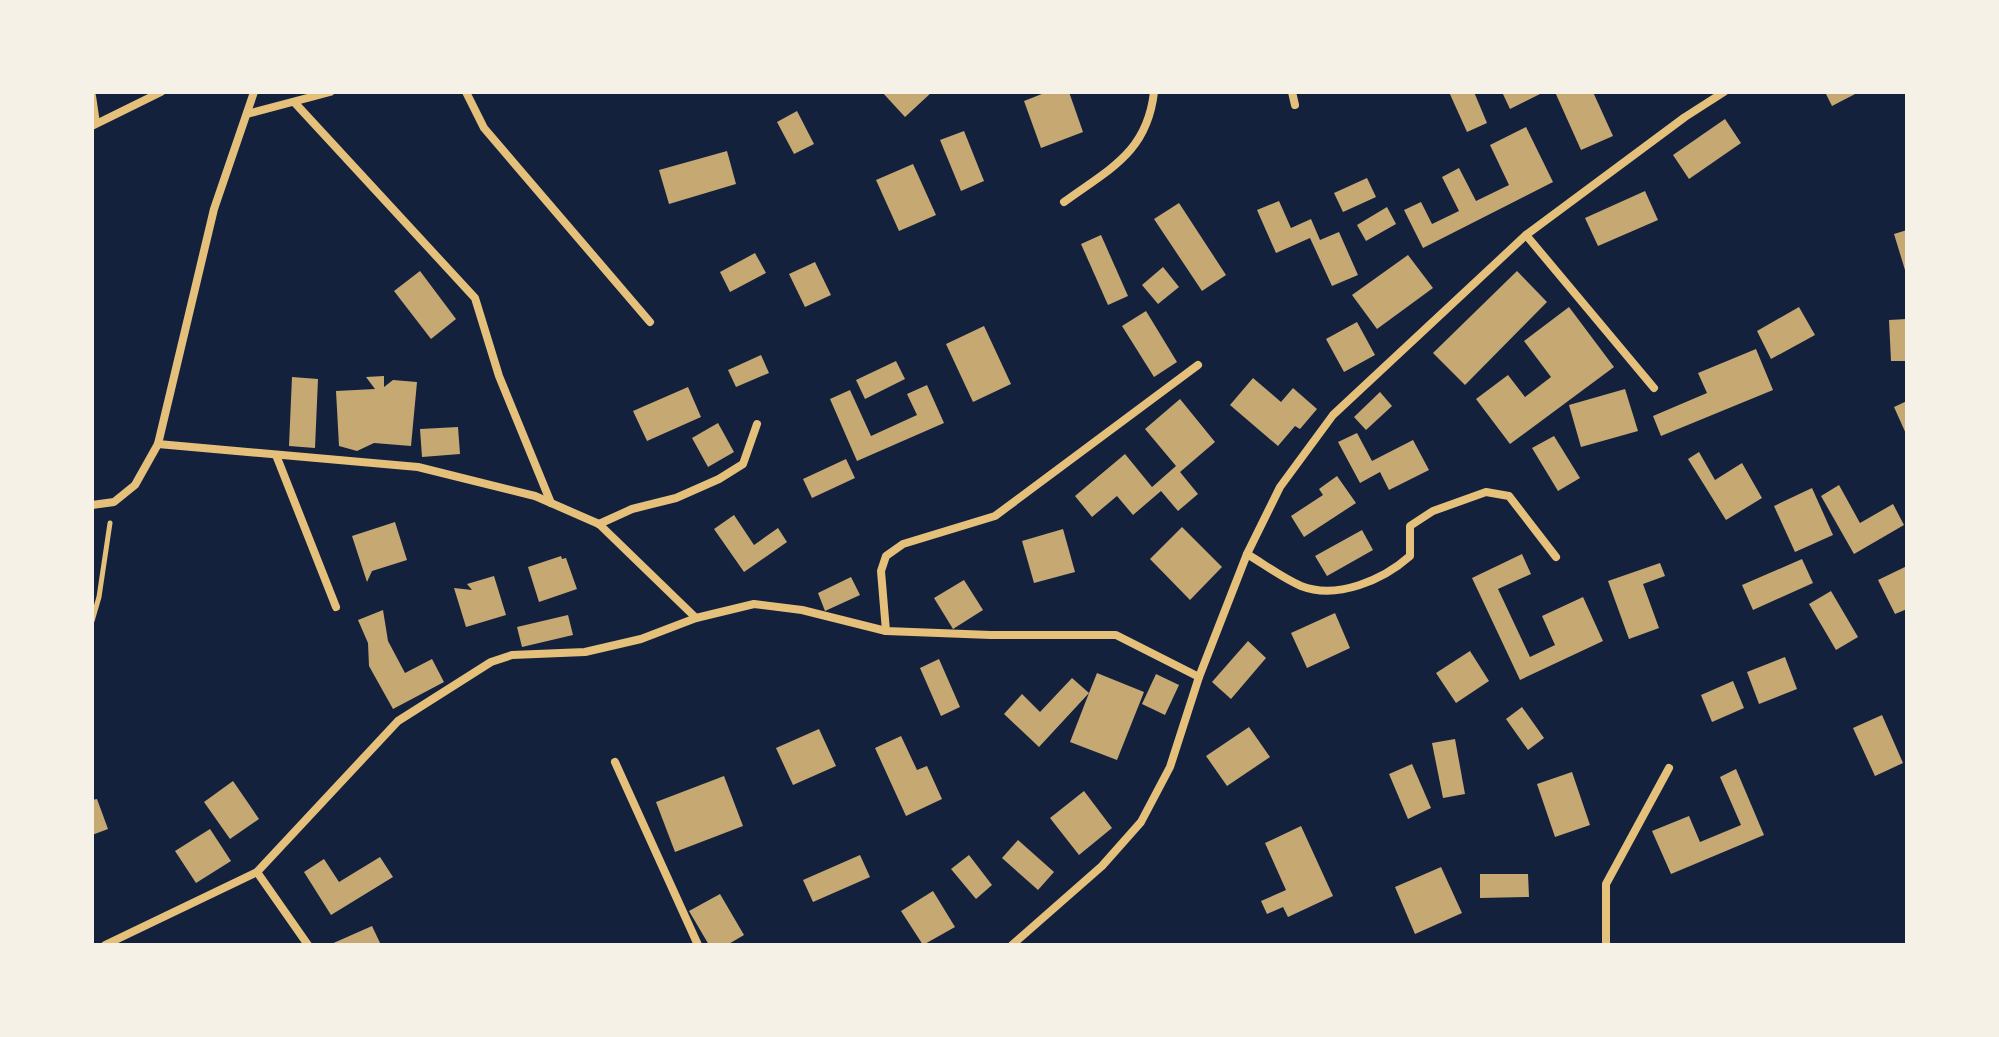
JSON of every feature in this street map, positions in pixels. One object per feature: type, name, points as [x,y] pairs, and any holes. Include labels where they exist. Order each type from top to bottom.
[{"type":"street","points":[[92,96],[94,124],[161,92]]},
{"type":"street","points":[[92,505],[114,502],[135,485],[158,444],[214,209],[254,92]]},
{"type":"street","points":[[247,114],[330,92]]},
{"type":"street","points":[[466,92],[484,128],[650,322]]},
{"type":"street","points":[[1064,202],[1129,155],[1152,114],[1154,92]]},
{"type":"street","points":[[1292,92],[1295,105]]},
{"type":"street","points":[[1012,945],[1102,866],[1141,822],[1170,767],[1199,677],[1247,554],[1280,487],[1333,415],[1526,235],[1685,117],[1724,92]]},
{"type":"street","points":[[295,103],[475,298],[499,376],[551,503]]},
{"type":"street","points":[[1526,235],[1654,388]]},
{"type":"street","points":[[886,631],[881,571],[886,556],[903,544],[995,516],[1198,365]]},
{"type":"street","points":[[599,524],[632,509],[676,498],[719,479],[743,464],[757,424]]},
{"type":"street","points":[[158,444],[418,467],[535,496],[599,524],[696,618]]},
{"type":"street","points":[[276,455],[336,607]]},
{"type":"street","points":[[1247,554],[1302,586],[1335,591],[1379,578],[1397,568],[1410,556],[1410,526],[1420,518],[1486,492],[1509,496],[1556,557]]},
{"type":"street","points":[[105,945],[257,872],[398,721],[491,662],[512,655],[585,652],[641,639],[696,618],[754,604],[802,610],[886,631],[1116,635],[1199,677]]},
{"type":"street","points":[[615,762],[698,945]]},
{"type":"street","points":[[1606,945],[1606,884],[1669,768]]},
{"type":"street","points":[[257,872],[308,945]]},
{"type":"path","points":[[92,621],[99,597],[114,502]]},
{"type":"building","points":[[882,92],[932,92],[905,117]]},
{"type":"building","points":[[1047,92],[1069,92],[1083,132],[1041,148],[1024,101]]},
{"type":"building","points":[[1449,92],[1474,92],[1487,123],[1467,132]]},
{"type":"building","points":[[1502,92],[1544,92],[1510,109]]},
{"type":"building","points":[[1555,92],[1593,92],[1613,136],[1581,150]]},
{"type":"building","points":[[1825,92],[1859,92],[1832,106]]},
{"type":"building","points":[[797,111],[814,144],[794,154],[777,122]]},
{"type":"building","points":[[1725,119],[1741,143],[1689,179],[1673,155]]},
{"type":"building","points":[[1526,127],[1553,182],[1423,248],[1404,210],[1421,202],[1432,224],[1459,211],[1442,177],[1459,168],[1476,201],[1509,185],[1490,145]]},
{"type":"building","points":[[964,131],[984,181],[961,191],[940,140]]},
{"type":"building","points":[[727,151],[736,184],[669,204],[659,170]]},
{"type":"building","points":[[913,164],[936,215],[899,231],[876,180]]},
{"type":"building","points":[[1367,178],[1376,197],[1343,212],[1334,193]]},
{"type":"building","points":[[1645,191],[1658,220],[1598,246],[1585,218]]},
{"type":"building","points":[[1279,201],[1291,228],[1311,219],[1320,240],[1339,232],[1358,275],[1332,286],[1310,238],[1276,253],[1257,210]]},
{"type":"building","points":[[1179,203],[1226,275],[1202,291],[1154,219]]},
{"type":"building","points":[[1387,207],[1396,224],[1366,241],[1357,225]]},
{"type":"building","points":[[1907,230],[1907,269],[1905,270],[1894,234]]},
{"type":"building","points":[[1101,235],[1128,296],[1108,305],[1081,244]]},
{"type":"building","points":[[755,253],[766,273],[730,292],[720,272]]},
{"type":"building","points":[[1408,255],[1433,288],[1377,329],[1352,295]]},
{"type":"building","points":[[815,262],[831,295],[805,307],[789,274]]},
{"type":"building","points":[[1163,267],[1179,287],[1158,304],[1142,285]]},
{"type":"building","points":[[420,271],[456,319],[431,339],[394,291]]},
{"type":"building","points":[[1517,271],[1547,302],[1465,385],[1433,353]]},
{"type":"building","points":[[1569,307],[1614,367],[1510,444],[1476,399],[1508,375],[1525,397],[1551,377],[1524,341]]},
{"type":"building","points":[[1799,307],[1815,335],[1771,359],[1757,331]]},
{"type":"building","points":[[1146,311],[1177,362],[1154,377],[1122,326]]},
{"type":"building","points":[[1907,319],[1907,361],[1891,361],[1889,320]]},
{"type":"building","points":[[1357,322],[1375,355],[1344,372],[1326,339]]},
{"type":"building","points":[[984,326],[1011,384],[973,402],[946,344]]},
{"type":"building","points":[[1756,349],[1773,390],[1661,436],[1653,416],[1707,393],[1698,373]]},
{"type":"building","points":[[761,355],[769,373],[736,387],[728,370]]},
{"type":"building","points":[[896,361],[905,379],[865,399],[856,380]]},
{"type":"building","points":[[384,376],[384,387],[393,380],[417,382],[411,446],[374,443],[357,451],[339,446],[336,391],[375,389],[366,377]]},
{"type":"building","points":[[292,377],[318,379],[315,448],[289,446]]},
{"type":"building","points":[[1253,378],[1281,402],[1293,388],[1317,409],[1300,429],[1295,426],[1278,446],[1230,405]]},
{"type":"building","points":[[927,385],[944,423],[857,461],[830,399],[850,390],[871,436],[917,415],[907,394]]},
{"type":"building","points":[[688,387],[701,417],[647,441],[633,411]]},
{"type":"building","points":[[1625,389],[1638,431],[1581,447],[1569,405]]},
{"type":"building","points":[[1380,392],[1392,406],[1366,430],[1354,417]]},
{"type":"building","points":[[1180,399],[1215,442],[1180,472],[1198,494],[1178,511],[1161,491],[1133,515],[1117,496],[1092,517],[1075,496],[1125,454],[1152,487],[1176,466],[1145,429]]},
{"type":"building","points":[[1907,401],[1907,436],[1894,407]]},
{"type":"building","points":[[718,423],[734,452],[708,467],[692,438]]},
{"type":"building","points":[[458,427],[460,454],[422,457],[420,429]]},
{"type":"building","points":[[1357,433],[1372,461],[1413,440],[1429,470],[1389,490],[1380,472],[1360,483],[1338,442]]},
{"type":"building","points":[[1554,436],[1580,478],[1558,491],[1532,448]]},
{"type":"building","points":[[1699,452],[1715,480],[1742,463],[1762,498],[1726,520],[1688,459]]},
{"type":"building","points":[[846,459],[855,478],[812,498],[803,479]]},
{"type":"building","points":[[1337,476],[1356,503],[1304,537],[1291,516],[1323,495],[1319,489]]},
{"type":"building","points":[[1839,485],[1860,523],[1893,504],[1904,525],[1854,554],[1821,496]]},
{"type":"building","points":[[1812,488],[1833,535],[1795,552],[1774,506]]},
{"type":"building","points":[[734,515],[754,545],[778,528],[787,542],[744,572],[714,529]]},
{"type":"building","points":[[395,522],[407,560],[372,571],[367,582],[352,536]]},
{"type":"building","points":[[1182,527],[1222,567],[1190,600],[1150,559]]},
{"type":"building","points":[[1063,529],[1075,572],[1034,583],[1022,541]]},
{"type":"building","points":[[1362,530],[1373,550],[1327,576],[1315,556]]},
{"type":"building","points":[[1522,554],[1531,574],[1498,589],[1530,657],[1555,645],[1542,616],[1583,597],[1603,641],[1520,680],[1472,578]]},
{"type":"building","points":[[561,556],[562,559],[566,558],[577,589],[539,602],[528,567]]},
{"type":"building","points":[[1802,559],[1813,583],[1753,610],[1742,585]]},
{"type":"building","points":[[1660,563],[1665,576],[1643,584],[1659,628],[1629,639],[1608,581]]},
{"type":"building","points":[[1907,566],[1907,609],[1895,614],[1878,580]]},
{"type":"building","points":[[494,576],[506,615],[466,627],[454,588],[472,590],[467,584]]},
{"type":"building","points":[[851,577],[860,595],[825,611],[818,593]]},
{"type":"building","points":[[964,580],[983,610],[953,629],[934,598]]},
{"type":"building","points":[[1831,591],[1858,637],[1836,650],[1809,604]]},
{"type":"building","points":[[383,610],[388,641],[405,673],[432,659],[444,682],[393,709],[369,666],[368,643],[358,620]]},
{"type":"building","points":[[1335,613],[1350,648],[1307,668],[1291,633]]},
{"type":"building","points":[[568,615],[573,635],[522,647],[517,627]]},
{"type":"building","points":[[1248,641],[1266,658],[1231,699],[1212,682]]},
{"type":"building","points":[[1470,651],[1489,681],[1456,703],[1436,673]]},
{"type":"building","points":[[1785,657],[1797,689],[1759,704],[1747,672]]},
{"type":"building","points":[[939,659],[960,707],[941,716],[920,668]]},
{"type":"building","points":[[1097,673],[1144,692],[1117,760],[1070,742]]},
{"type":"building","points":[[1156,674],[1179,685],[1165,715],[1142,704]]},
{"type":"building","points":[[1072,678],[1089,693],[1039,747],[1004,714],[1022,694],[1040,712]]},
{"type":"building","points":[[1733,681],[1744,708],[1712,722],[1701,695]]},
{"type":"building","points":[[1522,707],[1544,738],[1528,750],[1506,719]]},
{"type":"building","points":[[1882,715],[1903,763],[1875,776],[1853,728]]},
{"type":"building","points":[[1249,727],[1270,757],[1227,786],[1206,756]]},
{"type":"building","points":[[819,729],[836,766],[793,785],[776,748]]},
{"type":"building","points":[[901,736],[917,770],[927,766],[942,799],[906,816],[875,748]]},
{"type":"building","points":[[1455,739],[1465,794],[1443,798],[1432,743]]},
{"type":"building","points":[[1412,764],[1431,808],[1408,819],[1389,774]]},
{"type":"building","points":[[1736,769],[1764,835],[1671,874],[1652,831],[1689,816],[1700,842],[1741,825],[1720,777]]},
{"type":"building","points":[[1572,772],[1590,825],[1555,837],[1537,784]]},
{"type":"building","points":[[724,776],[743,826],[675,852],[656,802]]},
{"type":"building","points":[[233,781],[259,819],[230,839],[204,802]]},
{"type":"building","points":[[1084,791],[1112,828],[1079,855],[1050,818]]},
{"type":"building","points":[[97,799],[108,829],[92,835],[92,800]]},
{"type":"building","points":[[1301,826],[1333,896],[1288,917],[1283,907],[1267,914],[1261,901],[1286,890],[1265,843]]},
{"type":"building","points":[[210,829],[231,861],[196,883],[175,851]]},
{"type":"building","points":[[1018,840],[1054,872],[1038,890],[1002,858]]},
{"type":"building","points":[[860,855],[870,877],[813,902],[803,880]]},
{"type":"building","points":[[969,855],[992,885],[976,899],[951,869]]},
{"type":"building","points":[[380,857],[393,877],[331,915],[304,872],[324,859],[339,882]]},
{"type":"building","points":[[1441,867],[1462,913],[1415,934],[1395,887]]},
{"type":"building","points":[[1480,874],[1528,874],[1529,897],[1480,898]]},
{"type":"building","points":[[933,891],[955,927],[923,945],[901,911]]},
{"type":"building","points":[[720,894],[744,935],[727,945],[709,945],[689,911]]},
{"type":"building","points":[[372,926],[381,945],[329,945]]}]
